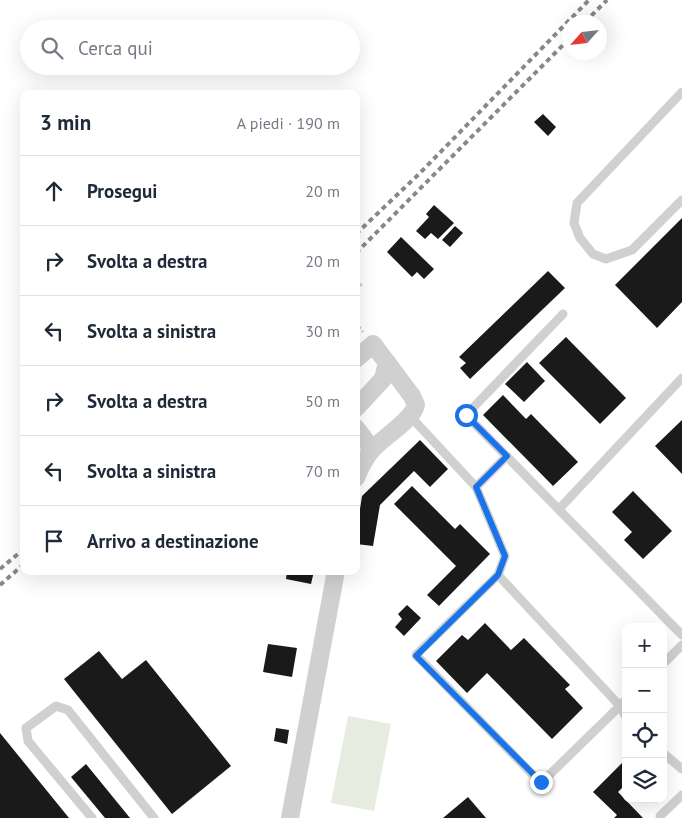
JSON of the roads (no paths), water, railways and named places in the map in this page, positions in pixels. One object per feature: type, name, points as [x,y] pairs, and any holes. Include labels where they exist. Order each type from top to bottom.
[{"type":"street","points":[[360,356],[373,344],[415,400],[416,405],[410,416],[372,450],[360,467]]},
{"type":"street","points":[[360,404],[383,378],[386,362]]},
{"type":"street","points":[[360,434],[372,450]]},
{"type":"street","points":[[290,818],[335,575]]},
{"type":"lane","points":[[682,92],[577,203],[574,223],[580,238],[592,254],[606,259],[632,250],[682,200]]},
{"type":"lane","points":[[563,314],[466,415],[682,635]]},
{"type":"lane","points":[[559,509],[682,378]]},
{"type":"lane","points":[[410,416],[476,487],[505,556],[498,575],[416,656],[541,782],[622,704]]},
{"type":"lane","points":[[476,487],[507,456]]},
{"type":"lane","points":[[498,575],[622,702]]},
{"type":"lane","points":[[667,660],[682,646]]},
{"type":"lane","points":[[92,818],[28,741],[26,728],[56,706],[68,710],[154,818]]},
{"type":"lane","points":[[667,756],[682,769]]},
{"type":"lane","points":[[660,816],[682,795]]},
{"type":"railway","points":[[360,230],[419,174],[589,0]]},
{"type":"railway","points":[[592,15],[607,0]]},
{"type":"railway","points":[[360,249],[562,46]]},
{"type":"railway","points":[[0,569],[20,552]]},
{"type":"railway","points":[[0,585],[20,568]]}]
